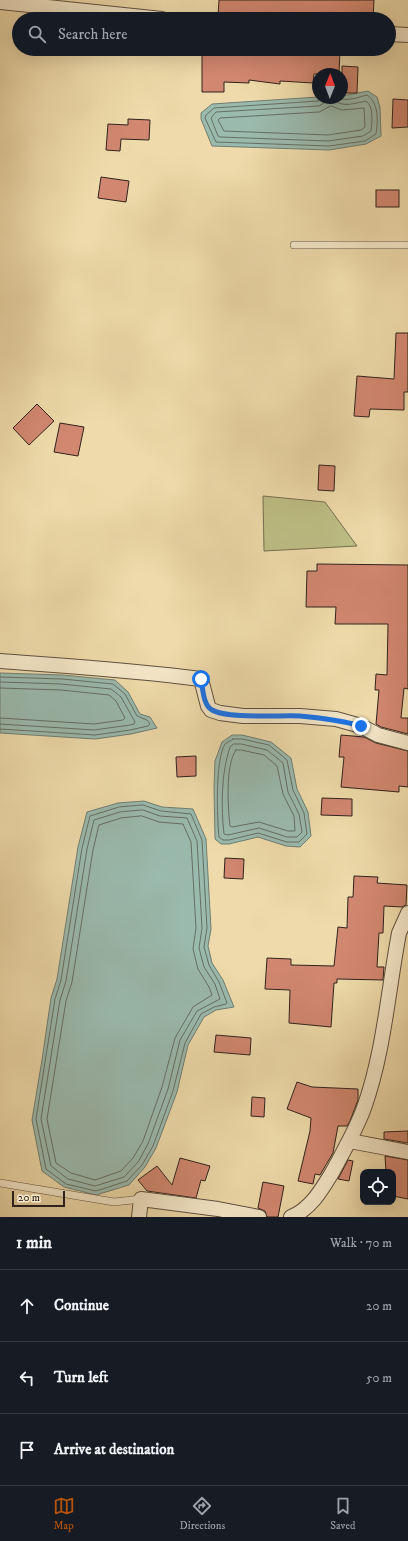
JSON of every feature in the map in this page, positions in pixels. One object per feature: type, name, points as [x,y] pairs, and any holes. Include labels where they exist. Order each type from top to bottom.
[{"type":"street","points":[[0,2],[95,12]]},
{"type":"street","points":[[396,34],[408,35]]},
{"type":"street","points":[[0,661],[157,673],[201,679],[208,706],[211,710],[220,713],[244,716],[300,716],[336,719],[361,726],[378,735],[408,743]]},
{"type":"street","points":[[297,1216],[321,1190],[350,1141],[364,1108],[374,1077],[399,933],[408,913]]},
{"type":"street","points":[[350,1141],[408,1152]]},
{"type":"street","points":[[138,1217],[140,1199],[218,1209],[259,1217]]},
{"type":"lane","points":[[294,245],[408,245]]},
{"type":"lane","points":[[0,1182],[114,1202],[140,1199]]},
{"type":"green space","points":[[263,496],[325,502],[357,546],[264,551]]},
{"type":"water","points":[[368,91],[377,97],[380,107],[381,136],[366,144],[329,150],[212,146],[201,119],[201,113],[212,104],[312,97],[312,104],[348,104],[348,95]]},
{"type":"water","points":[[0,673],[62,675],[115,680],[128,692],[140,714],[150,717],[157,728],[131,734],[95,739],[0,733]]},
{"type":"water","points":[[232,735],[242,735],[271,742],[291,758],[297,789],[308,812],[311,836],[300,847],[286,846],[258,837],[229,844],[221,844],[215,839],[215,761],[222,742]]},
{"type":"water","points":[[144,801],[162,807],[193,809],[206,839],[211,929],[208,946],[212,963],[223,980],[234,1007],[216,1010],[204,1017],[188,1045],[177,1092],[156,1148],[145,1167],[129,1185],[96,1195],[64,1187],[42,1171],[32,1120],[51,998],[57,979],[78,847],[87,812],[118,803]]},
{"type":"building","points":[[219,0],[374,0],[373,12],[218,12]]},
{"type":"building","points":[[202,56],[340,56],[339,68],[312,68],[312,83],[280,81],[280,84],[249,80],[249,83],[224,82],[224,92],[202,92]]},
{"type":"building","points":[[342,66],[358,67],[357,93],[348,93],[348,68],[342,68]]},
{"type":"building","points":[[393,99],[408,100],[408,127],[392,128]]},
{"type":"building","points":[[128,119],[150,120],[149,140],[121,139],[120,151],[106,150],[108,124],[128,125]]},
{"type":"building","points":[[101,177],[129,181],[126,202],[98,198]]},
{"type":"building","points":[[376,190],[399,190],[399,207],[376,207]]},
{"type":"building","points":[[396,333],[408,333],[408,392],[404,392],[404,410],[370,409],[369,417],[354,416],[357,376],[394,379]]},
{"type":"building","points":[[37,404],[54,421],[29,445],[13,428]]},
{"type":"building","points":[[60,423],[84,427],[78,456],[54,452]]},
{"type":"building","points":[[319,465],[335,466],[334,491],[318,490]]},
{"type":"building","points":[[317,564],[408,565],[408,689],[404,688],[401,718],[408,718],[408,734],[381,727],[376,724],[379,690],[375,690],[376,674],[387,675],[388,624],[335,624],[336,607],[306,607],[307,571],[317,571]]},
{"type":"building","points":[[341,735],[364,737],[376,743],[408,751],[408,787],[399,786],[399,792],[341,787],[344,757],[339,757]]},
{"type":"building","points":[[196,756],[196,776],[177,777],[176,757]]},
{"type":"building","points":[[322,798],[352,799],[352,816],[321,815]]},
{"type":"building","points":[[225,858],[244,859],[243,879],[224,878]]},
{"type":"building","points":[[354,876],[378,877],[377,883],[407,885],[406,905],[402,907],[384,906],[383,933],[379,933],[377,967],[384,967],[383,980],[337,979],[337,983],[334,983],[331,1027],[289,1023],[290,990],[265,989],[267,958],[291,959],[291,965],[334,966],[338,927],[347,928],[348,897],[353,897]]},
{"type":"building","points":[[216,1035],[251,1038],[250,1055],[214,1052]]},
{"type":"building","points":[[297,1082],[312,1087],[358,1089],[358,1100],[350,1121],[347,1126],[338,1126],[333,1153],[320,1175],[315,1174],[313,1184],[298,1181],[310,1131],[311,1118],[287,1109]]},
{"type":"building","points":[[252,1097],[265,1098],[264,1117],[251,1116]]},
{"type":"building","points":[[408,1131],[408,1143],[384,1139],[384,1132]]},
{"type":"building","points":[[385,1156],[408,1160],[408,1199],[396,1197],[396,1169],[386,1169]]},
{"type":"building","points":[[180,1158],[210,1166],[205,1181],[201,1180],[196,1198],[147,1191],[138,1180],[157,1166],[172,1185]]},
{"type":"building","points":[[348,1160],[353,1161],[349,1181],[338,1179]]},
{"type":"building","points":[[263,1182],[284,1186],[278,1217],[267,1217],[265,1211],[258,1208]]},
{"type":"route","points":[[201,679],[208,706],[211,710],[220,713],[244,716],[300,716],[336,719],[361,726]]}]
